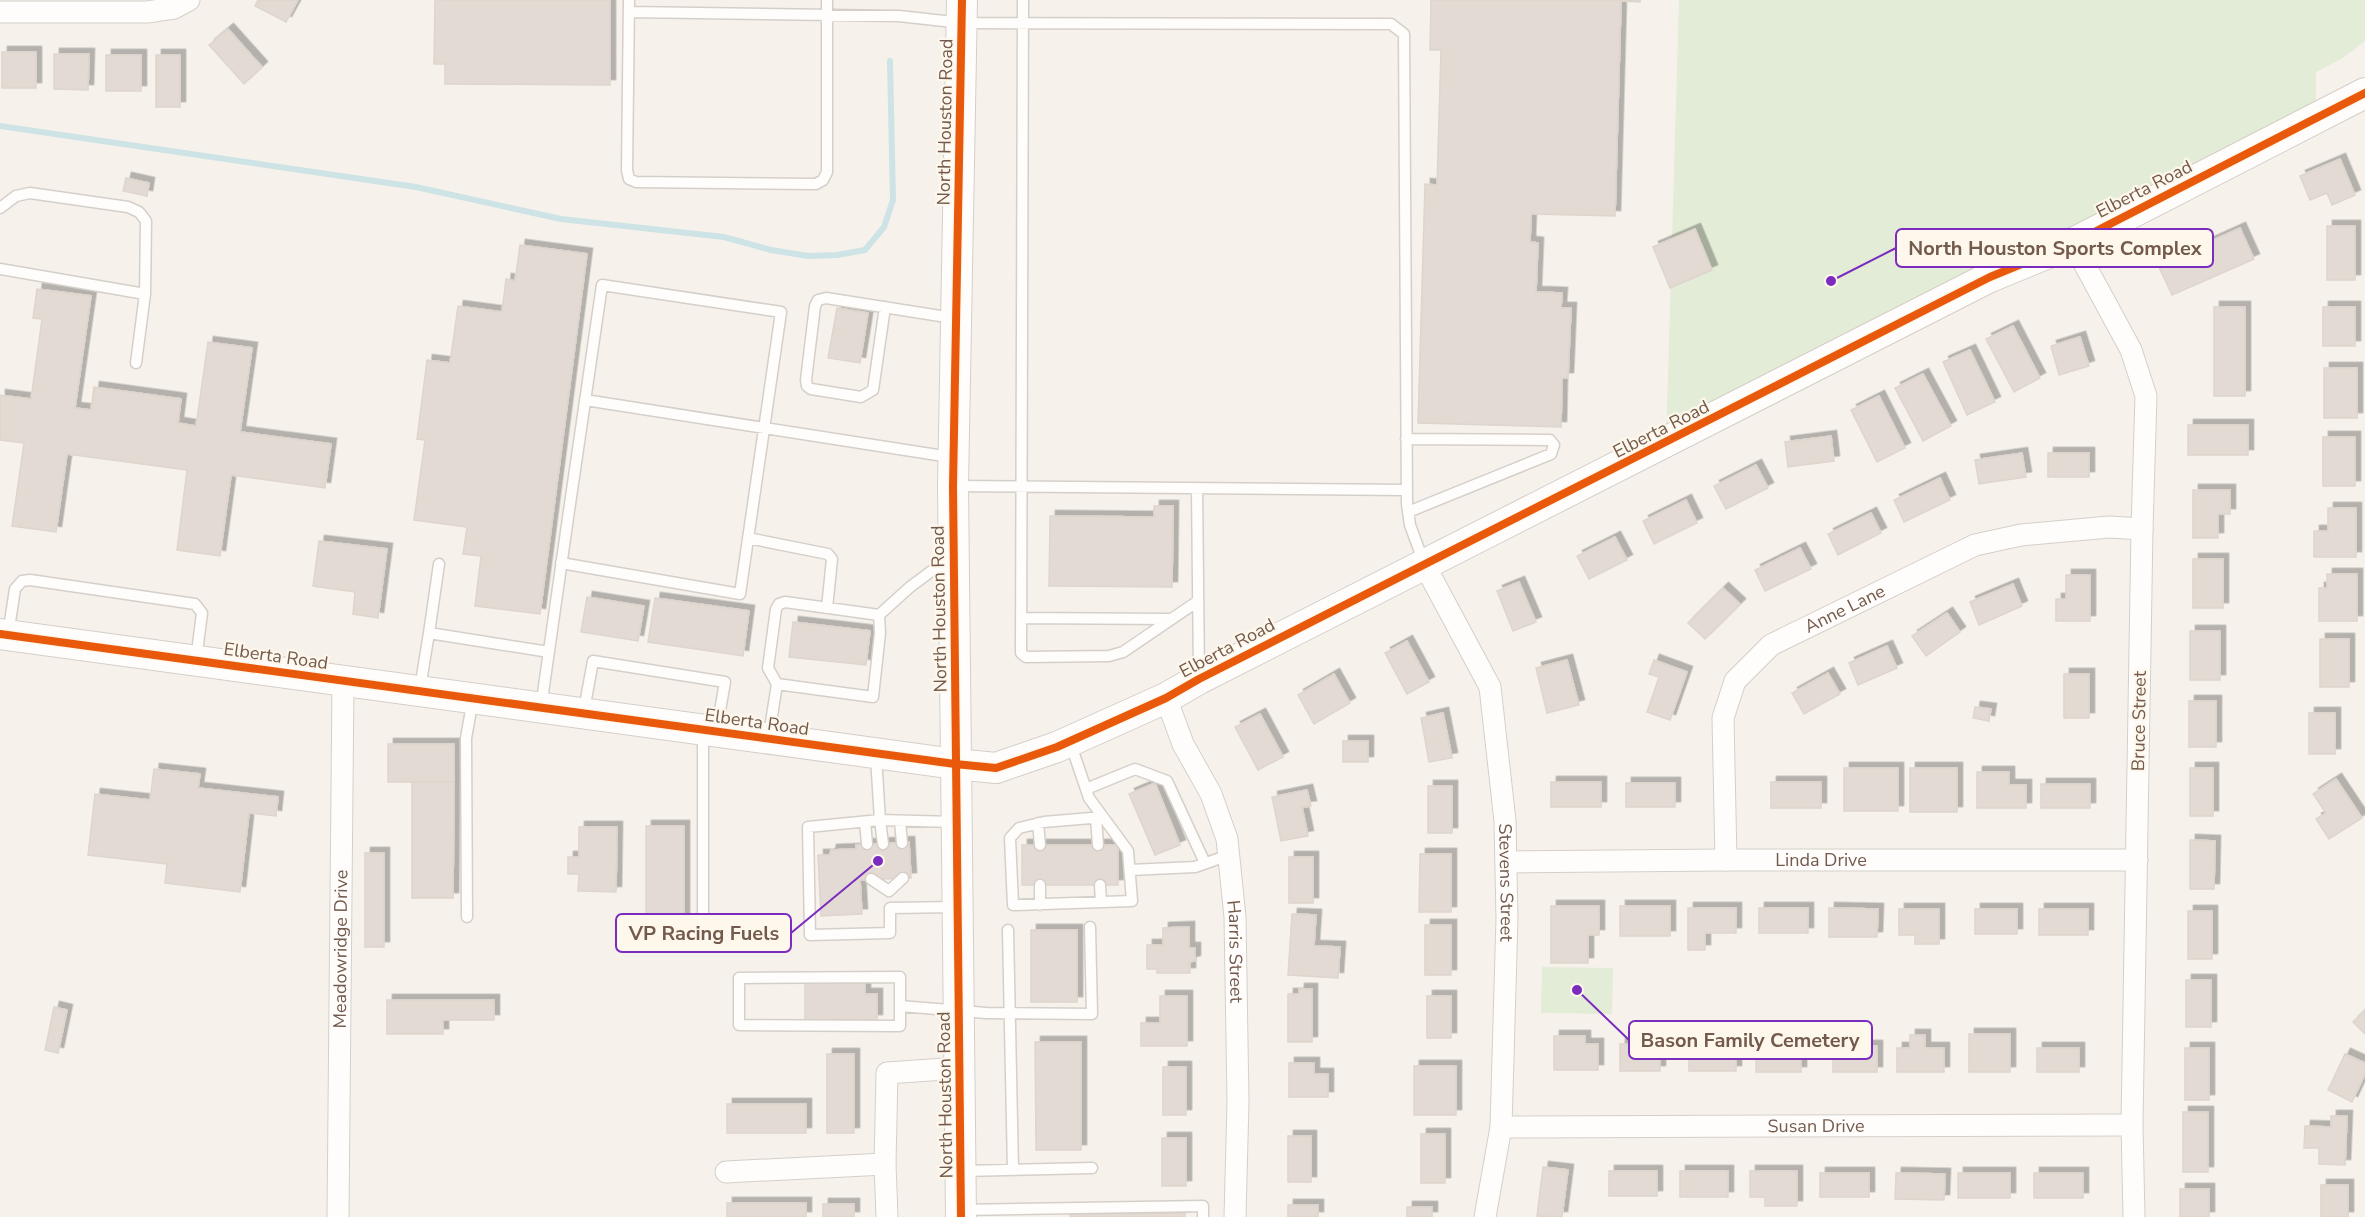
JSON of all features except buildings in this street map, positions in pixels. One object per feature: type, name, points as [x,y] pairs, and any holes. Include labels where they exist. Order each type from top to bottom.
[{"type":"street","points":[[0,12],[147,12],[174,8],[189,0]]},
{"type":"street","name":"North Houston Road","points":[[961,1213],[953,472],[962,12]]},
{"type":"street","name":"Elberta Road","points":[[4,634],[996,768],[1070,742],[1166,698],[1198,679],[1520,518],[1990,277],[2073,243],[2365,93]]},
{"type":"street","name":"Bruce Street","points":[[2073,243],[2131,350],[2146,396],[2132,1125],[2134,1217]]},
{"type":"street","name":"Anne Lane","points":[[1726,860],[1723,718],[1735,681],[1771,645],[1975,545],[2021,535],[2109,527],[2142,529]]},
{"type":"street","name":"Stevens Street","points":[[1424,564],[1490,687],[1503,798],[1506,862],[1505,1047],[1501,1127],[1485,1217]]},
{"type":"street","name":"Meadowridge Drive","points":[[338,1217],[343,681]]},
{"type":"street","name":"Harris Street","points":[[1166,698],[1183,744],[1211,794],[1227,839],[1235,917],[1238,1102],[1235,1217]]},
{"type":"street","name":"Linda Drive","points":[[1506,862],[2137,860]]},
{"type":"street","points":[[887,1217],[885,1164],[887,1073],[959,1068]]},
{"type":"street","name":"Susan Drive","points":[[1501,1127],[2132,1125]]},
{"type":"street","points":[[726,1172],[885,1164]]},
{"type":"lane","points":[[629,0],[627,170],[629,178],[636,182],[816,184],[823,180],[827,172],[827,0]]},
{"type":"lane","points":[[1023,0],[1021,653],[1026,657],[1109,656],[1122,652],[1198,601]]},
{"type":"lane","points":[[629,12],[827,16],[899,16],[962,12],[1023,23],[1391,24],[1399,28],[1404,34],[1406,490],[1415,542],[1424,564]]},
{"type":"lane","points":[[0,208],[16,196],[30,193],[128,207],[139,212],[146,221],[146,251],[145,294],[136,363]]},
{"type":"lane","points":[[0,269],[145,294]]},
{"type":"lane","points":[[541,707],[561,563],[602,285],[781,312],[740,594],[561,563]]},
{"type":"lane","points":[[885,307],[873,390],[861,397],[811,389],[807,386],[813,316],[818,300],[826,298],[885,307],[956,319]]},
{"type":"lane","points":[[585,399],[764,427],[1021,486],[1406,490]]},
{"type":"lane","points":[[1406,440],[1550,440],[1554,445],[1551,454],[1408,512]]},
{"type":"lane","points":[[1197,488],[1198,679]]},
{"type":"lane","points":[[747,538],[828,554],[832,559],[827,608]]},
{"type":"lane","points":[[769,739],[777,684],[768,668],[776,609],[779,604],[785,602],[879,615],[910,587],[953,555]]},
{"type":"lane","points":[[419,691],[439,564]]},
{"type":"lane","points":[[4,634],[15,589],[22,581],[30,580],[195,604],[202,613],[196,660]]},
{"type":"lane","points":[[777,684],[873,697],[880,633],[879,615]]},
{"type":"lane","points":[[1021,618],[1171,619]]},
{"type":"lane","points":[[429,633],[549,652]]},
{"type":"lane","points":[[584,714],[593,661],[724,682],[710,731],[703,929]]},
{"type":"lane","points":[[468,916],[466,738],[473,698]]},
{"type":"lane","points":[[1070,742],[1089,798],[1100,818],[1128,851],[1132,901],[1013,905],[1011,838],[1019,828],[1038,823],[1100,818]]},
{"type":"lane","points":[[876,753],[883,844]]},
{"type":"lane","points":[[1086,789],[1135,770],[1167,781],[1205,863]]},
{"type":"lane","points":[[1098,844],[1100,818]]},
{"type":"lane","points":[[887,878],[890,933],[810,935],[808,827],[880,820],[956,822]]},
{"type":"lane","points":[[900,821],[902,843]]},
{"type":"lane","points":[[865,822],[867,844]]},
{"type":"lane","points":[[1038,823],[1040,844]]},
{"type":"lane","points":[[1130,870],[1195,867],[1229,855]]},
{"type":"lane","points":[[889,891],[903,878]]},
{"type":"lane","points":[[871,879],[889,891]]},
{"type":"lane","points":[[1040,885],[1040,905]]},
{"type":"lane","points":[[1100,885],[1101,902]]},
{"type":"lane","points":[[890,908],[957,907]]},
{"type":"lane","points":[[900,1006],[1009,1014],[1092,1014],[1090,927]]},
{"type":"lane","points":[[1008,930],[1013,1170]]},
{"type":"lane","points":[[900,977],[900,1006],[900,1026],[739,1025],[739,978],[900,977]]},
{"type":"lane","points":[[961,1171],[1092,1168]]},
{"type":"lane","points":[[961,1213],[1039,1213],[1203,1206],[1203,1217]]},
{"type":"green space","points":[[1679,0],[2365,0],[2365,41],[2343,58],[2316,72],[2316,118],[1666,443]]},
{"type":"green space","points":[[1542,967],[1613,968],[1612,1014],[1541,1013]]},
{"type":"waterway","points":[[0,126],[416,187],[561,219],[724,237],[771,250],[808,256],[837,255],[865,250],[884,227],[893,200],[890,61]]},
{"type":"cycle path","points":[[961,1217],[953,486],[962,0]]},
{"type":"cycle path","points":[[0,634],[996,768],[1057,747],[1166,698],[1199,679],[1990,277],[2073,243],[2365,93]]},
{"type":"place","name":"North Houston Sports Complex","points":[[1831,281]]},
{"type":"place","name":"VP Racing Fuels","points":[[878,861]]},
{"type":"place","name":"Bason Family Cemetery","points":[[1577,990]]}]
